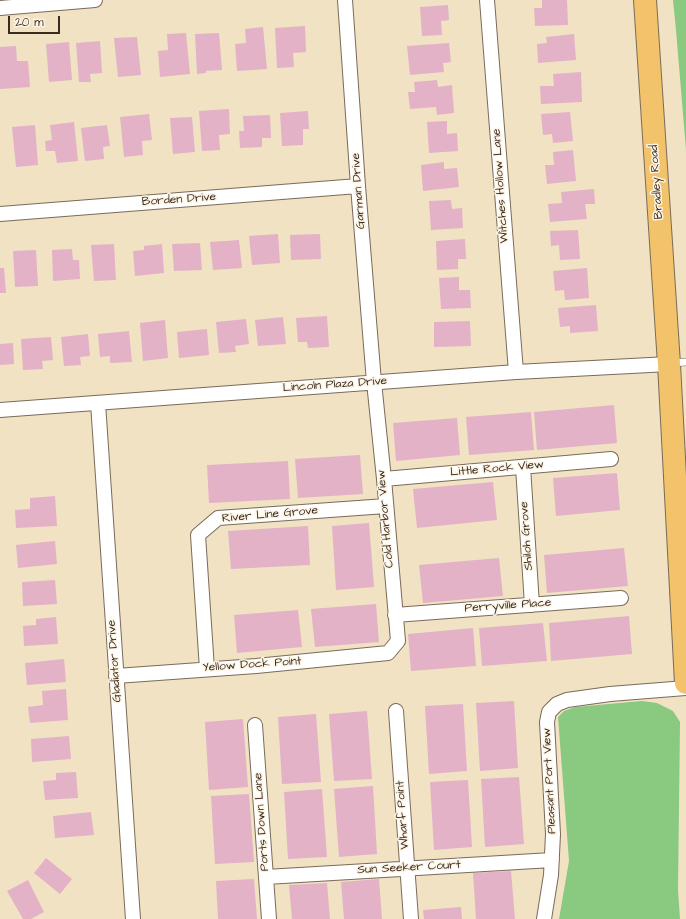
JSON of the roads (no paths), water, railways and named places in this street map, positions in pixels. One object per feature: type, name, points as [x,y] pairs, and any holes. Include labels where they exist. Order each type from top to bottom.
[{"type":"main road","name":"Bradley Road","points":[[645,0],[678,363],[686,683]]},
{"type":"main road","name":"Bradley Road","points":[[678,363],[686,418]]},
{"type":"street","points":[[0,8],[96,0]]},
{"type":"street","name":"Garman Drive","points":[[345,0],[374,382]]},
{"type":"street","name":"Witches Hollow Lane","points":[[487,0],[516,372]]},
{"type":"street","name":"Borden Drive","points":[[0,214],[358,186]]},
{"type":"street","name":"Lincoln Plaza Drive","points":[[0,410],[516,372],[678,363]]},
{"type":"street","name":"Cold Harbor View","points":[[374,382],[398,641],[388,653]]},
{"type":"street","name":"Gladiator Drive","points":[[98,403],[133,919]]},
{"type":"street","name":"Little Rock View","points":[[384,479],[611,459]]},
{"type":"street","name":"Shiloh Grove","points":[[523,467],[532,604]]},
{"type":"street","name":"River Line Grove","points":[[207,669],[198,535],[218,518],[386,506]]},
{"type":"street","name":"Perryville Place","points":[[395,615],[621,598]]},
{"type":"street","name":"Yellow Dock Point","points":[[116,676],[256,666],[388,653]]},
{"type":"street","name":"Pleasant Port View","points":[[544,919],[551,875],[553,834],[547,722],[549,712],[557,704],[567,700],[610,694],[686,688]]},
{"type":"street","name":"Wharf Point","points":[[396,711],[406,868],[411,919]]},
{"type":"street","name":"Ports Down Lane","points":[[255,725],[269,919]]},
{"type":"street","name":"Sun Seeker Court","points":[[266,877],[552,860]]}]
